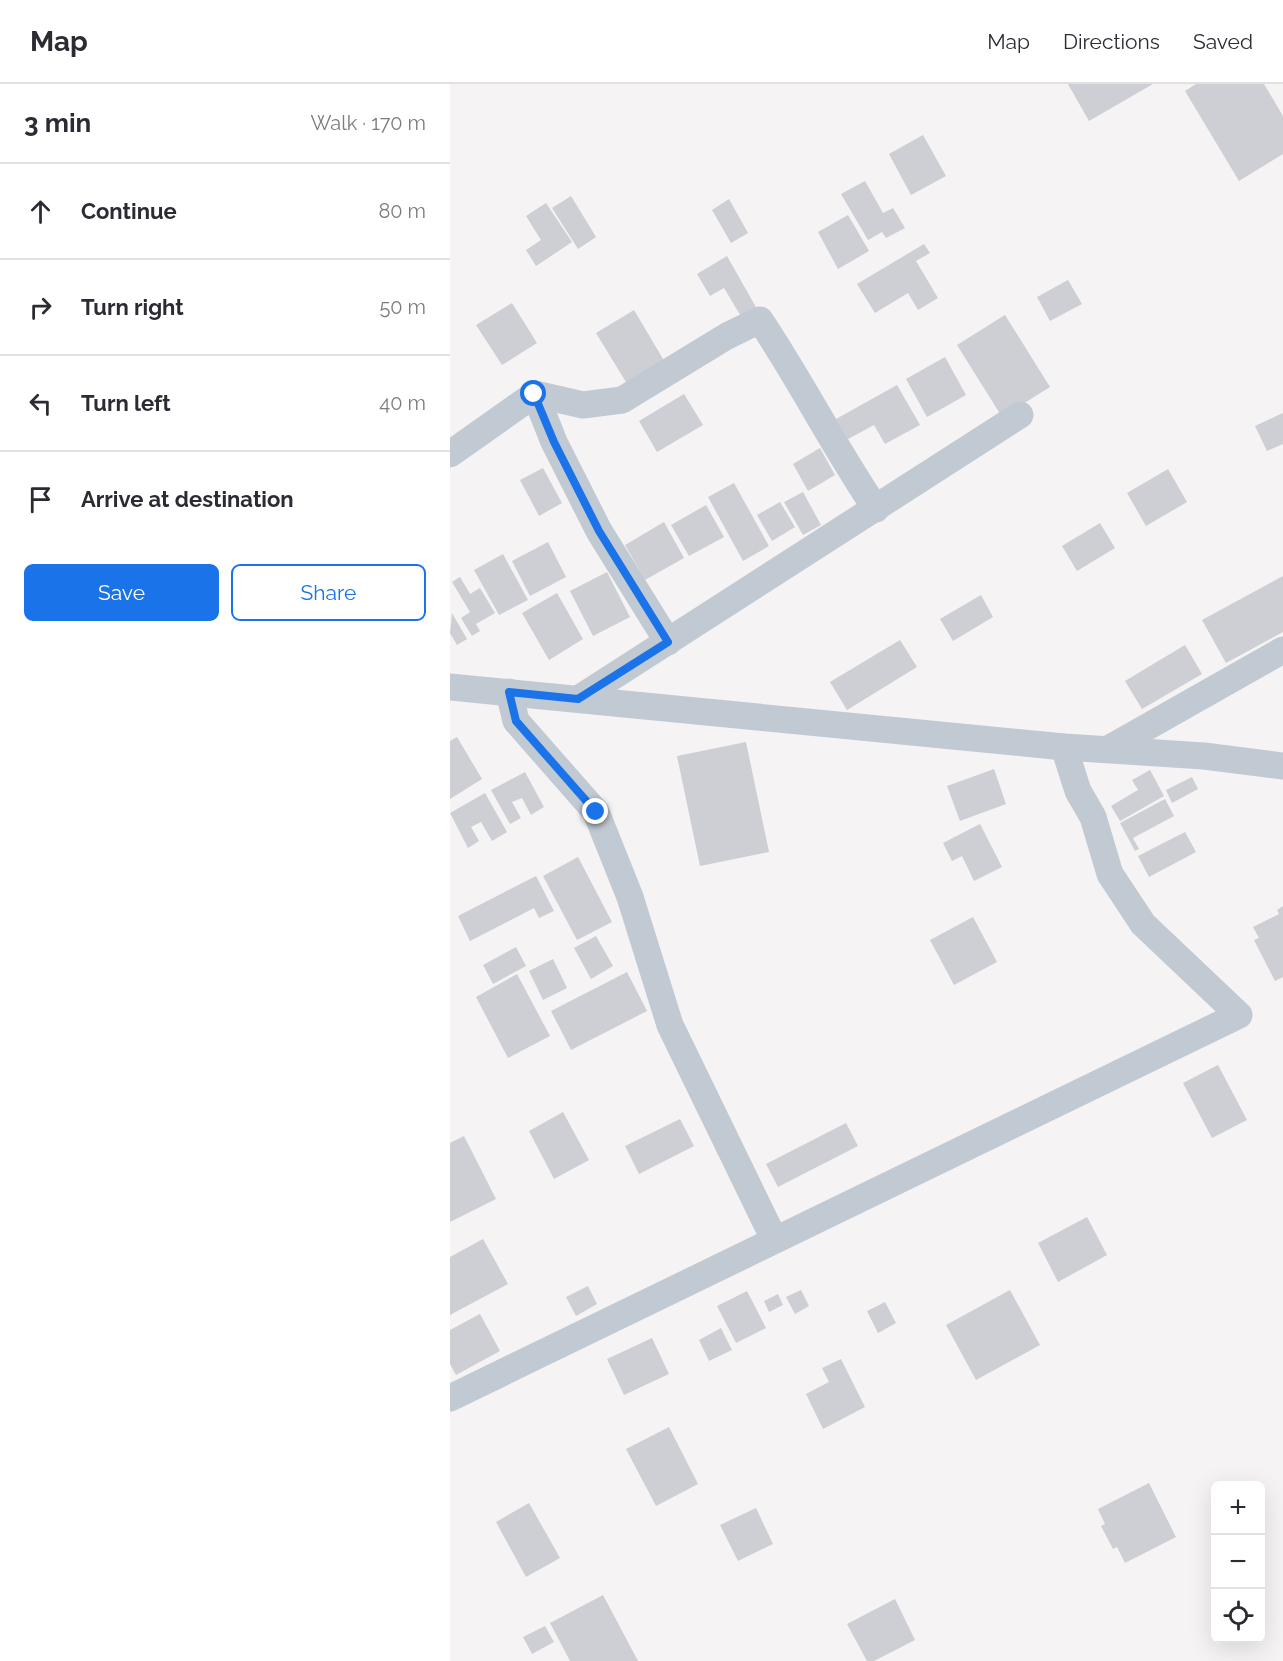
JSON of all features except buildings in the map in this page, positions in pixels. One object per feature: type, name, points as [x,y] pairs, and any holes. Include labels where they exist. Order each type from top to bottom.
[{"type":"street","points":[[450,454],[534,394],[583,405],[622,400],[727,336],[760,320],[795,371],[850,472],[876,509]]},
{"type":"street","points":[[534,394],[554,442],[599,531],[668,642]]},
{"type":"street","points":[[578,699],[1020,415]]},
{"type":"street","points":[[1110,748],[1283,650]]},
{"type":"street","points":[[450,687],[1064,747],[1110,748],[1204,756],[1283,766]]},
{"type":"street","points":[[509,692],[516,721],[596,812],[630,897],[670,1025],[774,1239]]},
{"type":"street","points":[[450,1398],[1239,1015],[1143,924],[1110,874],[1093,817],[1078,791],[1064,747]]},
{"type":"route","points":[[534,394],[554,442],[599,531],[668,642],[578,699],[509,692],[516,721],[596,812]]}]
